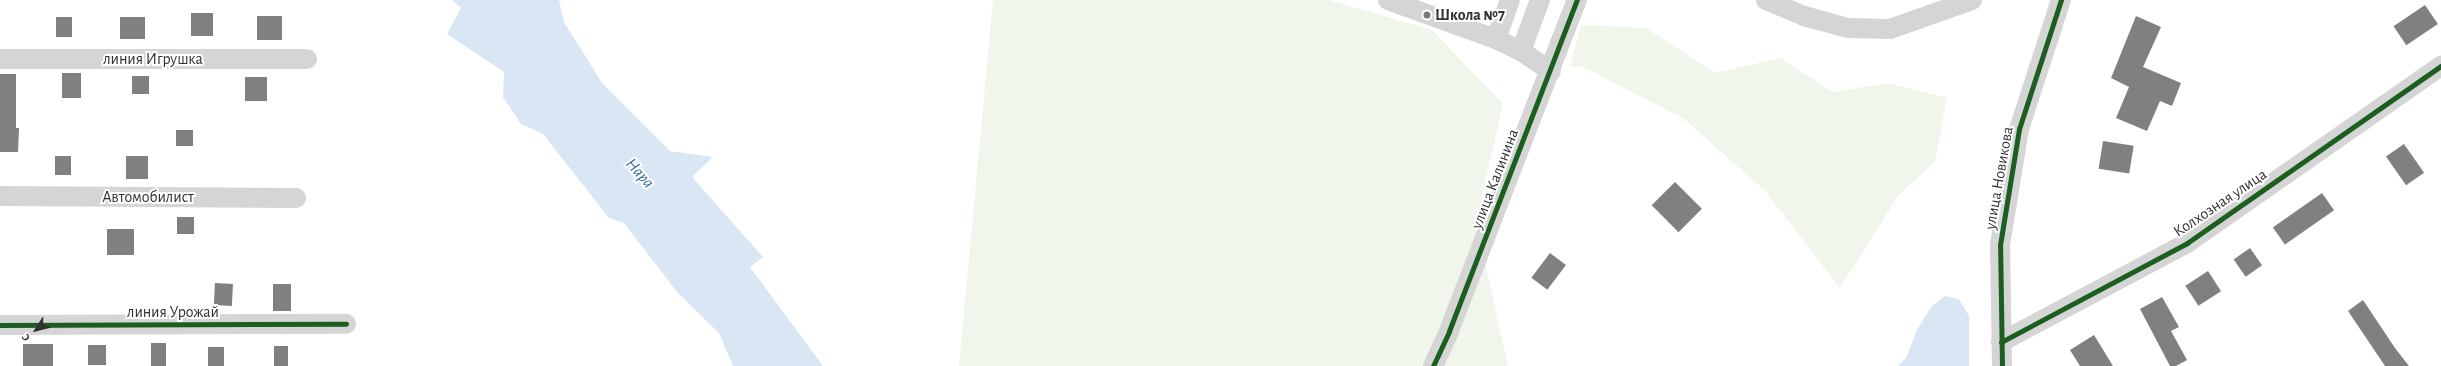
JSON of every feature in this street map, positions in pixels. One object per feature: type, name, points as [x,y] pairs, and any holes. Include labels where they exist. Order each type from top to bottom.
[{"type":"street","points":[[1388,0],[1496,39],[1520,51],[1551,71]]},
{"type":"street","points":[[1496,39],[1510,0]]},
{"type":"street","points":[[1520,51],[1540,0]]},
{"type":"street","name":"улица Калинина","points":[[1433,366],[1449,331],[1551,71],[1577,0]]},
{"type":"street","points":[[1766,0],[1804,16],[1848,28],[1890,29],[1972,0]]},
{"type":"street","name":"улица Новикова","points":[[2002,366],[2000,245],[2019,129],[2061,0]]},
{"type":"street","name":"линия Игрушка","points":[[0,59],[306,59]]},
{"type":"street","name":"Колхозная улица","points":[[2001,342],[2187,243],[2441,66]]},
{"type":"street","name":"Автомобилист","points":[[0,196],[296,198]]},
{"type":"street","name":"линия Урожай","points":[[0,325],[346,324]]},
{"type":"shaded area","points":[[993,0],[1329,0],[1432,30],[1503,104],[1476,221],[1508,366],[959,366]]},
{"type":"shaded area","points":[[1581,25],[1646,28],[1715,73],[1780,58],[1833,92],[1887,83],[1947,98],[1935,161],[1898,196],[1840,288],[1765,191],[1684,119],[1586,68],[1570,66]]},
{"type":"water","name":"Нара","points":[[452,0],[559,0],[564,22],[602,83],[670,151],[713,157],[692,177],[763,257],[750,267],[823,366],[733,366],[719,333],[677,292],[624,223],[609,218],[543,134],[521,124],[503,97],[504,72],[447,34],[461,8]]},
{"type":"water","points":[[1945,296],[1959,299],[1969,316],[1969,366],[1898,366],[1906,358],[1917,330],[1931,307]]},
{"type":"building","points":[[2425,5],[2438,24],[2406,45],[2393,26]]},
{"type":"building","points":[[191,13],[213,13],[213,36],[191,36]]},
{"type":"building","points":[[257,16],[282,16],[282,40],[257,40]]},
{"type":"building","points":[[2136,16],[2161,27],[2143,67],[2181,83],[2172,106],[2160,101],[2147,131],[2116,118],[2129,87],[2111,78]]},
{"type":"building","points":[[56,17],[72,17],[72,37],[56,37]]},
{"type":"building","points":[[120,17],[145,17],[145,39],[120,39]]},
{"type":"building","points":[[62,73],[81,73],[81,98],[62,98]]},
{"type":"building","points":[[0,74],[16,74],[16,128],[19,128],[18,152],[0,152]]},
{"type":"building","points":[[132,76],[149,76],[149,94],[132,94]]},
{"type":"building","points":[[245,77],[267,77],[267,101],[245,101]]},
{"type":"building","points":[[176,130],[193,130],[193,146],[176,146]]},
{"type":"building","points":[[2103,141],[2134,146],[2129,174],[2099,169]]},
{"type":"building","points":[[2404,144],[2424,173],[2406,185],[2386,157]]},
{"type":"building","points":[[55,156],[71,156],[71,175],[55,175]]},
{"type":"building","points":[[126,156],[148,156],[148,179],[126,179]]},
{"type":"building","points":[[1675,182],[1702,209],[1679,232],[1652,205]]},
{"type":"building","points":[[2322,193],[2334,210],[2285,245],[2273,227]]},
{"type":"building","points":[[177,217],[194,217],[194,234],[177,234]]},
{"type":"building","points":[[107,229],[134,229],[134,255],[107,255]]},
{"type":"building","points":[[2250,248],[2262,265],[2246,277],[2234,259]]},
{"type":"building","points":[[1550,253],[1566,265],[1547,290],[1531,278]]},
{"type":"building","points":[[2208,271],[2221,291],[2198,306],[2185,286]]},
{"type":"building","points":[[215,283],[233,284],[232,306],[214,305]]},
{"type":"building","points":[[273,284],[291,284],[291,311],[273,311]]},
{"type":"building","points":[[2162,297],[2179,327],[2171,331],[2187,360],[2176,366],[2170,366],[2140,309]]},
{"type":"building","points":[[2363,300],[2409,366],[2385,366],[2348,311]]},
{"type":"building","points":[[2094,335],[2113,366],[2080,366],[2070,350]]},
{"type":"building","points":[[151,343],[166,343],[166,366],[151,366]]},
{"type":"building","points":[[23,344],[53,344],[53,366],[23,366]]},
{"type":"building","points":[[88,345],[106,345],[106,365],[88,365]]},
{"type":"building","points":[[274,346],[288,346],[288,366],[274,366]]},
{"type":"building","points":[[208,347],[224,347],[224,366],[208,366]]},
{"type":"cycle path","points":[[1433,366],[1449,331],[1577,0]]},
{"type":"cycle path","points":[[2002,366],[2000,245],[2019,129],[2061,0]]},
{"type":"cycle path","points":[[2001,342],[2187,243],[2441,66]]},
{"type":"cycle path","points":[[0,325],[346,324]]},
{"type":"place","name":"Школа №7","points":[[1427,15]]}]
